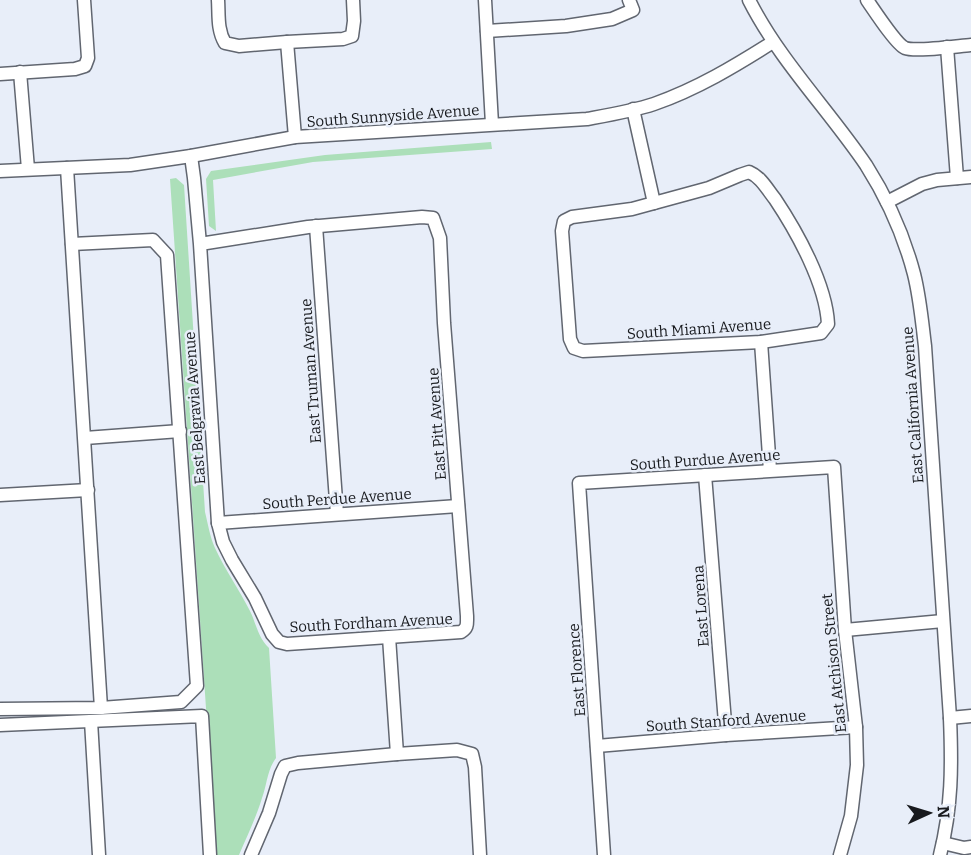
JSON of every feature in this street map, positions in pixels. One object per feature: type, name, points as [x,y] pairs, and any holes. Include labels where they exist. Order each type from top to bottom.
[{"type":"street","points":[[0,74],[75,69],[85,66],[88,58],[84,0]]},
{"type":"street","points":[[218,0],[219,27],[222,37],[225,43],[239,46],[343,39],[352,36],[353,0]]},
{"type":"street","points":[[485,0],[492,124]]},
{"type":"street","name":"East California Avenue","points":[[749,0],[773,42],[866,166],[887,202],[914,274],[925,346],[950,718],[952,763],[950,798],[941,849]]},
{"type":"street","points":[[867,0],[897,42],[904,48],[915,50],[971,45]]},
{"type":"street","points":[[487,31],[567,26],[612,19],[631,5]]},
{"type":"street","points":[[287,42],[295,137]]},
{"type":"street","name":"South Sunnyside Avenue","points":[[0,171],[130,165],[295,137],[587,118],[655,104],[736,66],[773,42]]},
{"type":"street","points":[[947,47],[957,178]]},
{"type":"street","points":[[20,72],[28,170]]},
{"type":"street","points":[[633,110],[654,203]]},
{"type":"street","name":"East Belgravia Avenue","points":[[190,156],[200,244],[218,523],[223,542],[232,560],[255,598],[272,634],[279,642]]},
{"type":"street","points":[[67,168],[101,708]]},
{"type":"street","name":"South Miami Avenue","points":[[749,172],[760,179],[791,223],[808,256],[828,318],[828,324],[824,330],[814,335],[761,342],[583,351],[574,348],[570,339],[562,231],[564,221],[572,217],[632,209],[654,203],[709,188],[749,172]]},
{"type":"street","points":[[887,202],[922,184],[937,180],[971,177]]},
{"type":"street","name":"East Pitt Avenue","points":[[316,226],[433,218],[441,238],[444,323],[467,616],[465,630]]},
{"type":"street","points":[[200,244],[316,226]]},
{"type":"street","name":"East Truman Avenue","points":[[316,226],[337,514]]},
{"type":"street","points":[[0,709],[101,708],[182,702],[197,686],[167,255],[153,240],[72,244]]},
{"type":"street","points":[[761,342],[770,470]]},
{"type":"street","points":[[85,438],[180,431]]},
{"type":"street","name":"South Purdue Avenue","points":[[579,483],[834,467]]},
{"type":"street","name":"East Atchison Street","points":[[834,467],[845,630],[856,728],[857,765],[851,816],[840,855]]},
{"type":"street","name":"East Lorena","points":[[705,475],[726,735]]},
{"type":"street","name":"East Florence","points":[[579,483],[604,855]]},
{"type":"street","points":[[0,495],[88,490]]},
{"type":"street","name":"South Perdue Avenue","points":[[218,523],[458,506]]},
{"type":"street","points":[[845,630],[944,621]]},
{"type":"street","name":"South Fordham Avenue","points":[[279,642],[286,644],[465,630]]},
{"type":"street","points":[[389,637],[397,754]]},
{"type":"street","points":[[0,725],[201,716],[210,855]]},
{"type":"street","points":[[950,718],[971,716]]},
{"type":"street","points":[[91,721],[99,855]]},
{"type":"street","name":"South Stanford Avenue","points":[[597,746],[726,735],[856,728]]},
{"type":"street","points":[[251,855],[269,813],[280,774],[285,766],[456,750],[472,754],[475,767],[480,855]]},
{"type":"street","points":[[941,849],[971,847]]},
{"type":"green space","points":[[491,142],[492,149],[313,162],[213,180],[216,231],[209,226],[206,179],[211,171],[325,155]]},
{"type":"green space","points":[[176,178],[184,185],[205,512],[215,548],[269,648],[276,758],[257,813],[239,855],[216,855],[170,179]]}]
